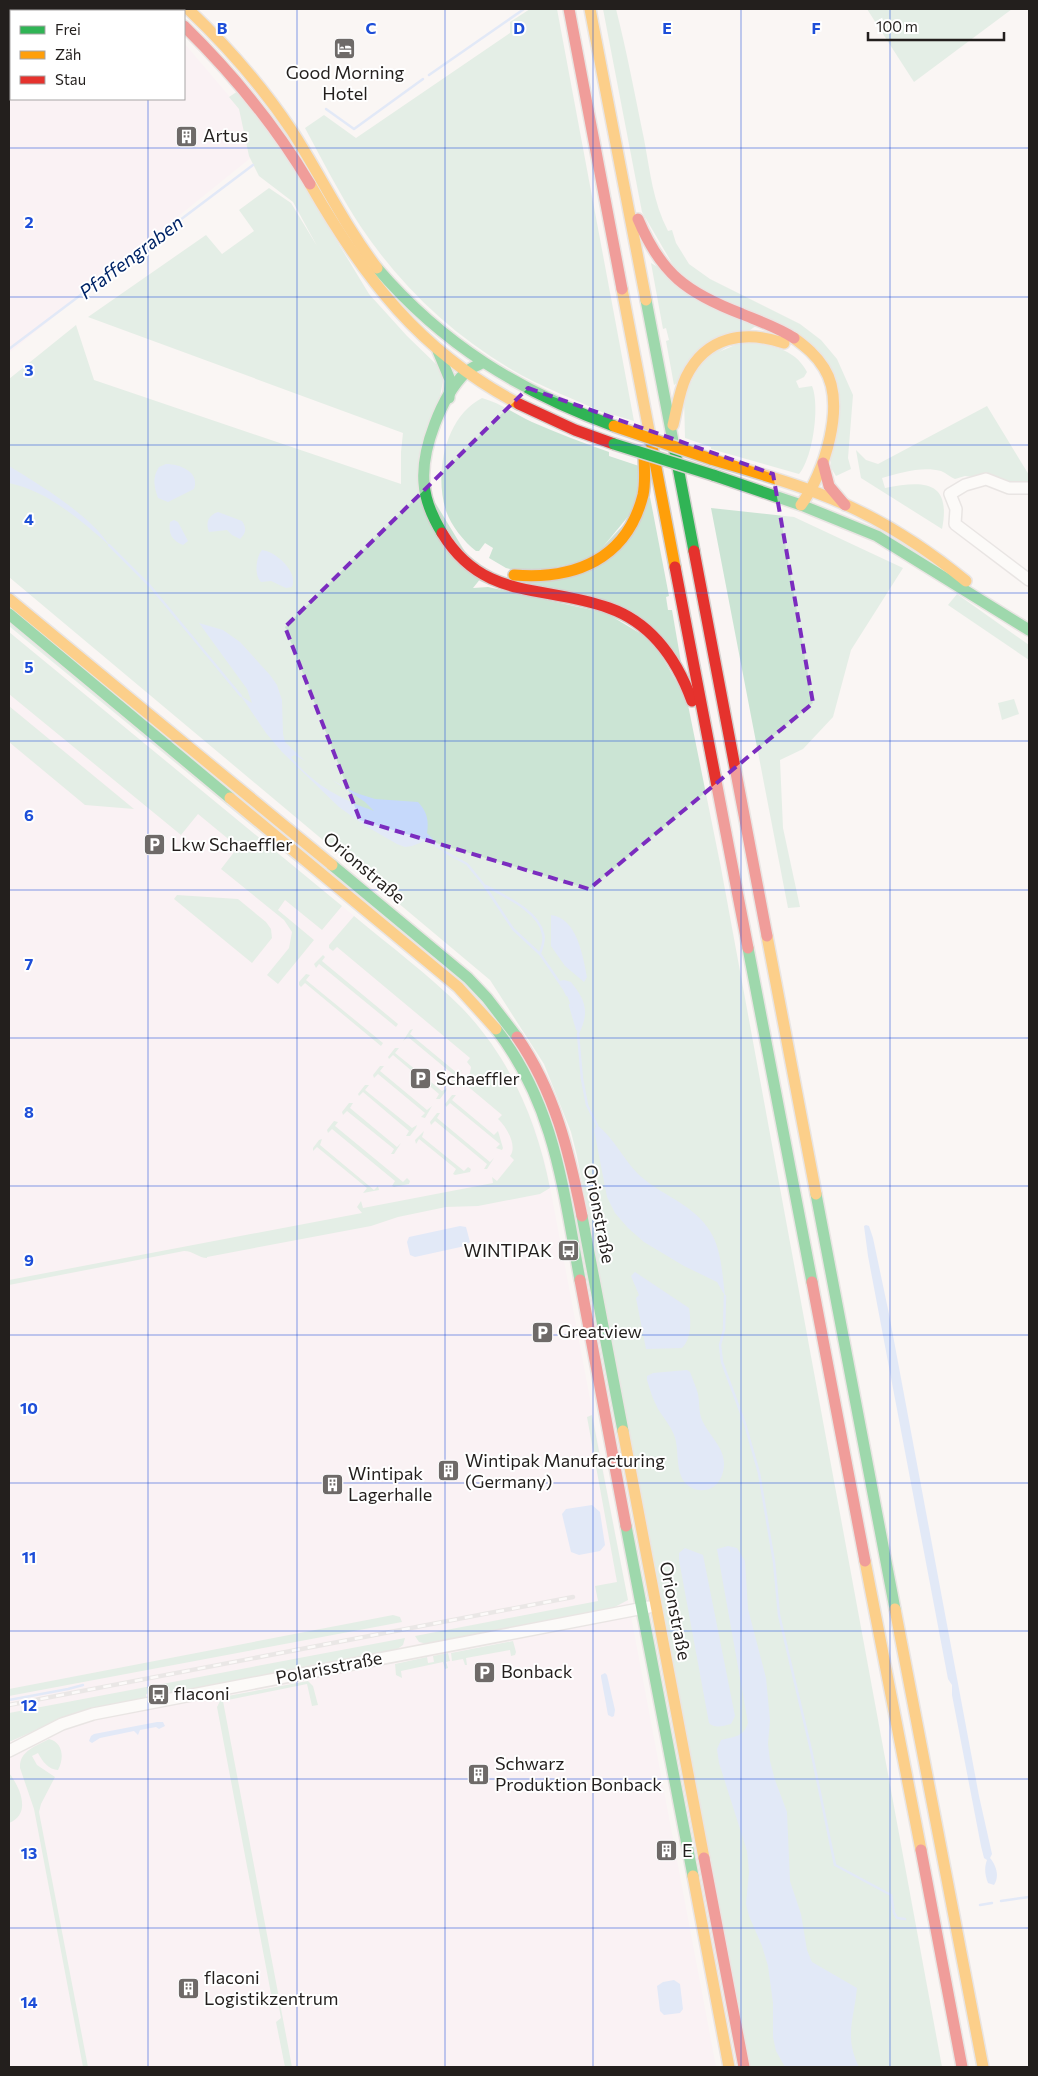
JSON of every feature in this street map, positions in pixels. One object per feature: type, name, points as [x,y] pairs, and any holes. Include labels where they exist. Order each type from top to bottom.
[{"type":"main road","points":[[188,9],[244,66],[271,100],[314,167],[354,237],[377,269],[407,303],[436,329],[506,379],[543,398],[614,426],[812,491],[845,505],[918,545],[957,573],[1005,614]]},
{"type":"main road","points":[[569,9],[962,2067]]},
{"type":"main road","points":[[590,9],[983,2067]]},
{"type":"main road","points":[[185,27],[234,77],[260,109],[294,158],[361,268],[389,302],[438,351],[466,372],[528,410],[559,424],[614,444],[801,505],[877,536],[1029,630]]},
{"type":"main road","points":[[625,190],[653,250],[663,264],[684,285],[711,302],[788,332],[799,339],[823,366],[831,385],[834,410],[830,437],[823,463],[812,491],[801,505]]},
{"type":"main road","points":[[671,433],[683,385],[691,368],[712,347],[722,341],[744,335],[769,336],[793,348],[814,370],[821,399]]},
{"type":"main road","points":[[438,351],[448,370],[450,380],[449,398]]},
{"type":"main road","points":[[482,363],[466,372],[449,398],[428,440],[424,465],[424,486],[428,503],[445,538],[472,566],[488,578],[517,587],[610,608],[633,620],[652,634],[665,648],[688,686],[715,773]]},
{"type":"main road","points":[[469,391],[478,380],[482,363]]},
{"type":"main road","points":[[437,491],[447,523],[458,538],[477,557],[510,574],[544,578],[574,573],[616,547],[627,532],[640,506],[645,483],[641,386]]},
{"type":"main road","points":[[437,463],[444,434]]},
{"type":"main road","points":[[823,463],[824,476],[828,486],[845,505]]},
{"type":"main road","points":[[801,505],[800,487],[806,473]]},
{"type":"main road","name":"Orionstraße","points":[[9,599],[453,964],[479,989],[524,1045],[537,1067],[556,1109],[570,1156],[744,2067]]},
{"type":"main road","name":"Orionstraße","points":[[9,614],[448,978],[482,1011],[514,1055],[537,1099],[554,1146],[729,2067]]},
{"type":"street","points":[[1029,488],[1009,488],[986,479],[965,485],[950,494],[956,509],[955,524],[1029,580]]},
{"type":"street","name":"Polarisstraße","points":[[9,1751],[50,1729],[93,1714],[656,1606]]},
{"type":"highlighted area","points":[[528,388],[773,474],[813,703],[589,889],[360,820],[285,627]]},
{"type":"shaded area","points":[[9,9],[150,9],[10,10],[10,100],[185,100],[185,44],[269,143],[9,353]]},
{"type":"shaded area","points":[[9,632],[433,981],[473,1021],[502,1059],[515,1082],[534,1125],[546,1166],[716,2067],[9,2067]]},
{"type":"green space","points":[[530,9],[557,9],[634,421],[614,415],[612,417],[522,375],[487,354],[446,323],[409,288],[376,248],[346,203],[305,128],[324,115],[356,138],[510,33],[510,22]]},
{"type":"green space","points":[[603,9],[616,9],[653,186],[659,209],[668,231],[672,230],[676,243],[689,264],[710,279],[800,324],[821,340],[837,359],[853,395],[848,458],[851,469],[836,476],[831,468],[825,364],[683,282],[642,212]]},
{"type":"green space","points":[[867,9],[1012,9],[914,82]]},
{"type":"green space","points":[[238,91],[271,132],[369,294],[407,336],[438,366],[444,377],[422,481],[481,578],[473,588],[488,587],[606,613],[653,641],[687,700],[721,868],[942,2067],[749,2067],[577,1156],[571,1132],[544,1064],[490,980],[9,577],[9,379],[76,325],[94,380],[401,484],[403,433],[88,317],[206,235],[222,254],[254,231],[239,210],[269,188],[291,203],[317,246],[293,202],[259,176],[249,156],[239,109],[229,97]]},
{"type":"green space","points":[[651,263],[757,325],[674,385],[666,341],[669,340],[666,328],[663,329]]},
{"type":"green space","points":[[744,341],[780,349],[795,357],[807,372],[804,377],[796,381],[799,388],[812,386],[815,406],[814,431],[808,456],[799,474],[711,449],[711,447],[685,438],[684,396],[703,359]]},
{"type":"green space","points":[[482,398],[541,426],[609,452],[609,456],[639,466],[636,507],[592,560],[526,573],[506,568],[489,558],[493,548],[485,543],[479,551],[476,551],[458,533],[446,511],[441,480],[442,464],[451,432],[459,418],[469,407]]},
{"type":"green space","points":[[987,406],[1029,475],[1029,485],[965,476],[955,479],[941,471],[926,469],[882,478],[885,488],[911,484],[931,487],[938,492],[943,501],[942,529],[861,478],[856,450],[866,460],[878,464]]},
{"type":"green space","points":[[650,497],[669,596],[666,597],[668,610],[672,610],[682,668],[657,635],[524,582],[575,576]]},
{"type":"green space","points":[[711,508],[794,517],[903,568],[851,650],[833,717],[803,749],[780,760],[783,828],[800,907],[788,908]]},
{"type":"green space","points":[[957,594],[1029,645],[1029,660],[948,605]]},
{"type":"green space","points":[[9,621],[303,864],[301,866],[9,626]]},
{"type":"green space","points":[[9,632],[342,906],[322,930],[285,900],[278,910],[314,940],[278,984],[267,975],[289,948],[292,932],[284,920],[221,869],[238,847],[198,814],[181,835],[9,694]]},
{"type":"green space","points":[[1014,699],[1019,714],[1002,720],[998,703]]},
{"type":"green space","points":[[9,706],[134,809],[85,805],[9,742]]},
{"type":"green space","points":[[177,895],[238,899],[266,922],[271,929],[272,938],[252,963],[174,899]]},
{"type":"green space","points":[[354,916],[423,972],[462,1008],[479,1027],[508,1069],[519,1092],[538,1139],[550,1188],[540,1194],[478,1206],[446,1207],[398,1217],[371,1226],[207,1258],[184,1251],[9,1285],[9,1280],[362,1213],[357,1207],[361,1201],[363,1208],[493,1183],[492,1177],[497,1181],[514,1160],[510,1156],[513,1147],[512,1142],[498,1119],[502,1115],[465,1084],[460,1088],[470,1073],[471,1067],[467,1062],[470,1058],[337,947],[333,951],[329,948],[329,945]]},
{"type":"green space","points":[[323,955],[325,957],[322,961],[398,1024],[396,1027],[319,964],[316,968],[314,964]]},
{"type":"green space","points":[[306,974],[310,975],[306,980],[383,1043],[381,1046],[305,983],[301,987],[299,982]]},
{"type":"green space","points":[[413,1029],[410,1034],[457,1073],[462,1070],[455,1081],[452,1081],[455,1076],[408,1037],[403,1041],[410,1030]]},
{"type":"green space","points":[[395,1048],[399,1048],[395,1053],[442,1091],[447,1088],[440,1099],[436,1099],[439,1094],[393,1055],[389,1059],[388,1057]]},
{"type":"green space","points":[[380,1066],[384,1066],[380,1071],[427,1110],[432,1106],[425,1118],[421,1117],[425,1113],[378,1074],[374,1078],[373,1075]]},
{"type":"green space","points":[[365,1085],[369,1085],[365,1090],[412,1128],[417,1125],[410,1136],[406,1136],[409,1131],[363,1092],[359,1096],[358,1094]]},
{"type":"green space","points":[[452,1095],[456,1095],[452,1100],[494,1135],[498,1131],[502,1150],[496,1148],[500,1144],[450,1103],[446,1107],[445,1104]]},
{"type":"green space","points":[[349,1103],[353,1103],[350,1108],[397,1147],[401,1143],[394,1154],[391,1154],[394,1149],[347,1111],[343,1115],[342,1112]]},
{"type":"green space","points":[[437,1113],[440,1113],[437,1118],[490,1162],[494,1158],[487,1169],[484,1169],[487,1164],[435,1121],[431,1125],[430,1122]]},
{"type":"green space","points":[[334,1121],[338,1122],[335,1126],[403,1182],[407,1178],[410,1181],[409,1184],[392,1186],[395,1181],[332,1129],[328,1133],[327,1130]]},
{"type":"green space","points":[[424,1131],[422,1137],[464,1171],[468,1167],[471,1169],[470,1172],[453,1174],[456,1169],[419,1139],[416,1144],[415,1140]]},
{"type":"green space","points":[[322,1139],[320,1145],[374,1190],[378,1186],[379,1190],[363,1193],[367,1188],[317,1147],[313,1151],[319,1140]]},
{"type":"green space","points":[[592,1415],[628,1600],[613,1608],[427,1644],[419,1642],[415,1636],[598,1601],[595,1586],[617,1582],[587,1417]]},
{"type":"green space","points":[[393,1615],[400,1617],[402,1622],[9,1696],[9,1689]]},
{"type":"green space","points":[[405,1638],[403,1645],[396,1650],[171,1693],[170,1690],[146,1694],[146,1698],[77,1712],[9,1742],[9,1713]]},
{"type":"green space","points":[[513,1641],[515,1655],[511,1656],[510,1650],[466,1658],[467,1665],[465,1665],[463,1659],[452,1661],[451,1653]]},
{"type":"green space","points":[[448,1653],[450,1661],[446,1662],[448,1668],[445,1669],[443,1662],[401,1671],[402,1678],[396,1675],[395,1664],[427,1657],[428,1663],[434,1662],[433,1656]]},
{"type":"green space","points":[[308,1681],[313,1686],[318,1705],[312,1706],[307,1684],[223,1701],[292,2067],[285,2067],[276,2022],[281,2018],[278,2002],[272,1999],[217,1707],[222,1697]]},
{"type":"green space","points":[[49,1739],[58,1744],[60,1748],[62,1756],[58,1770],[46,1764],[38,1753],[32,1756],[37,1765],[55,1777],[41,1804],[39,1812],[88,2067],[83,2067],[34,1809],[20,1768],[20,1762],[25,1753]]},
{"type":"green space","points":[[9,1773],[17,1785],[22,1800],[22,1807],[16,1819],[9,1823]]},
{"type":"water","points":[[166,464],[183,467],[188,470],[195,483],[194,489],[168,502],[158,498],[154,482],[159,467]]},
{"type":"water","points":[[9,466],[49,491],[77,512],[101,534],[109,545],[63,508],[37,493],[9,483]]},
{"type":"water","points":[[218,512],[242,521],[245,531],[240,539],[227,530],[209,532],[207,525],[209,519]]},
{"type":"water","points":[[174,520],[178,522],[188,541],[183,545],[176,541],[170,533],[170,522]]},
{"type":"water","points":[[262,550],[279,558],[289,569],[293,581],[292,587],[286,588],[271,581],[261,582],[257,575],[257,566],[258,557]]},
{"type":"water","points":[[199,623],[223,630],[240,642],[270,675],[277,685],[282,700],[285,742],[305,761],[295,755],[291,757],[309,776],[339,796],[374,811],[365,802],[332,780],[356,793],[375,799],[418,802],[427,816],[427,833],[445,852],[425,841],[405,847],[397,844],[364,825],[339,807],[282,752],[266,733],[241,696],[252,703],[247,689]]},
{"type":"water","points":[[551,915],[560,918],[573,930],[581,949],[587,977],[584,982],[565,966],[551,946]]},
{"type":"water","points":[[559,981],[571,982],[580,995],[585,1007],[584,1020],[578,1036],[572,1007]]},
{"type":"water","points":[[597,1125],[643,1179],[682,1204],[704,1223],[716,1244],[722,1268],[725,1296],[717,1282],[684,1266],[644,1242],[615,1213],[607,1197],[594,1130]]},
{"type":"water","points":[[460,1226],[466,1227],[470,1242],[465,1246],[415,1257],[410,1255],[407,1242],[409,1237]]},
{"type":"water","points":[[864,1226],[869,1226],[873,1238],[889,1314],[979,1796],[992,1854],[990,1858],[996,1871],[997,1878],[994,1885],[988,1883],[985,1866],[987,1860],[984,1858],[981,1846],[952,1695],[952,1685],[948,1679],[868,1256]]},
{"type":"water","points":[[635,1272],[689,1308],[689,1334],[682,1348],[646,1349],[636,1298],[639,1295],[631,1276]]},
{"type":"water","points":[[687,1370],[690,1372],[698,1394],[702,1420],[720,1448],[724,1464],[720,1480],[706,1490],[694,1489],[687,1485],[683,1479],[678,1465],[674,1435],[656,1406],[647,1380],[647,1376],[653,1373]]},
{"type":"water","points":[[592,1505],[600,1512],[605,1545],[600,1551],[579,1555],[571,1552],[562,1514],[566,1509]]},
{"type":"water","points":[[728,1546],[737,1548],[745,1561],[748,1609],[766,1678],[770,1720],[768,1744],[770,1761],[787,1812],[790,1881],[801,1914],[807,1950],[812,1962],[857,1988],[851,2037],[854,2056],[859,2067],[785,2067],[776,2051],[773,2037],[773,2003],[768,1966],[746,1904],[749,1872],[747,1851],[719,1763],[717,1749],[721,1740],[741,1734],[748,1723],[717,1549]]},
{"type":"water","points":[[685,1548],[703,1555],[735,1716],[731,1724],[725,1726],[716,1726],[709,1723],[679,1560],[679,1553]]},
{"type":"water","points":[[605,1673],[615,1710],[612,1717],[608,1715],[601,1677]]},
{"type":"water","points":[[163,1722],[165,1726],[159,1729],[156,1727],[140,1730],[138,1735],[134,1731],[100,1738],[92,1743],[89,1741],[94,1734]]},
{"type":"water","points":[[674,1980],[680,1984],[683,2009],[680,2013],[664,2015],[660,2011],[657,1986],[663,1982]]},
{"type":"waterway","name":"Pfaffengraben","points":[[429,75],[524,9]]},
{"type":"waterway","name":"Pfaffengraben","points":[[326,109],[354,129],[423,79]]},
{"type":"waterway","name":"Pfaffengraben","points":[[9,349],[253,165]]},
{"type":"waterway","points":[[109,545],[150,586],[241,696]]},
{"type":"waterway","points":[[445,852],[467,864],[484,885],[513,929],[540,954],[567,995]]},
{"type":"waterway","points":[[486,886],[520,905],[535,918],[544,936],[540,953]]},
{"type":"waterway","points":[[570,1005],[577,1029]]},
{"type":"waterway","points":[[578,1034],[582,1079],[587,1105],[597,1125]]},
{"type":"waterway","points":[[725,1296],[724,1330],[720,1345],[722,1362],[745,1424],[759,1473],[774,1562],[779,1615],[811,1750],[835,1865],[891,1895],[894,1913],[897,1918],[905,1919]]},
{"type":"waterway","points":[[9,1700],[83,1685]]},
{"type":"waterway","points":[[1001,1901],[1029,1897]]},
{"type":"waterway","points":[[980,1905],[992,1903]]},
{"type":"railway","points":[[9,1705],[573,1597]]},
{"type":"traffic: fast","points":[[377,268],[429,320],[456,343],[485,363],[546,397],[614,426]]},
{"type":"traffic: fast","points":[[646,300],[694,551]]},
{"type":"traffic: fast","points":[[438,351],[450,380],[449,398]]},
{"type":"traffic: fast","points":[[442,533],[426,496],[424,483],[426,455],[435,424],[448,395],[465,373],[482,363]]},
{"type":"traffic: fast","points":[[614,444],[713,475]]},
{"type":"traffic: fast","points":[[713,475],[801,505],[877,536],[1029,630]]},
{"type":"traffic: fast","points":[[9,614],[230,798]]},
{"type":"traffic: fast","points":[[332,865],[468,978],[487,998],[517,1037]]},
{"type":"traffic: fast","points":[[748,948],[812,1282]]},
{"type":"traffic: fast","points":[[496,1029],[516,1058],[532,1087],[544,1118],[562,1181],[580,1280]]},
{"type":"traffic: fast","points":[[816,1194],[895,1609]]},
{"type":"traffic: fast","points":[[582,1216],[623,1431]]},
{"type":"traffic: fast","points":[[626,1526],[693,1876]]},
{"type":"traffic: slow","points":[[188,9],[243,67],[281,114],[343,218],[377,268]]},
{"type":"traffic: slow","points":[[590,9],[646,300]]},
{"type":"traffic: slow","points":[[310,184],[352,251],[398,310],[452,361],[519,404]]},
{"type":"traffic: slow","points":[[622,289],[675,567]]},
{"type":"traffic: slow","points":[[673,425],[686,377],[694,363],[704,353],[715,345],[741,337],[755,337],[784,343]]},
{"type":"traffic: slow","points":[[794,338],[818,359],[824,368],[831,383],[833,400],[833,419],[824,458],[818,476],[801,505]]},
{"type":"traffic: slow","points":[[614,426],[711,459]]},
{"type":"traffic: slow","points":[[514,575],[558,574],[577,569],[595,561],[611,550],[625,535],[635,517],[643,495],[645,479],[644,453]]},
{"type":"traffic: slow","points":[[711,459],[806,489],[859,511],[914,543],[966,581]]},
{"type":"traffic: slow","points":[[9,599],[332,865]]},
{"type":"traffic: slow","points":[[230,798],[458,987],[496,1029]]},
{"type":"traffic: slow","points":[[767,936],[816,1194]]},
{"type":"traffic: slow","points":[[623,1431],[704,1858]]},
{"type":"traffic: slow","points":[[865,1561],[921,1850]]},
{"type":"traffic: slow","points":[[895,1609],[983,2067]]},
{"type":"traffic: slow","points":[[693,1876],[729,2067]]},
{"type":"traffic: jam","points":[[569,9],[622,289]]},
{"type":"traffic: jam","points":[[185,27],[236,82],[268,121],[310,184]]},
{"type":"traffic: jam","points":[[638,219],[656,254],[667,268],[691,289],[706,298],[794,338]]},
{"type":"traffic: jam","points":[[519,404],[575,430],[614,444]]},
{"type":"traffic: jam","points":[[823,463],[829,486],[845,505]]},
{"type":"traffic: jam","points":[[442,533],[459,555],[477,570],[496,581],[609,608],[638,623],[661,645],[679,671],[692,701]]},
{"type":"traffic: jam","points":[[694,551],[767,936]]},
{"type":"traffic: jam","points":[[675,567],[748,948]]},
{"type":"traffic: jam","points":[[517,1037],[541,1079],[559,1123],[572,1169],[582,1216]]},
{"type":"traffic: jam","points":[[580,1280],[626,1526]]},
{"type":"traffic: jam","points":[[812,1282],[865,1561]]},
{"type":"traffic: jam","points":[[921,1850],[962,2067]]},
{"type":"traffic: jam","points":[[704,1858],[744,2067]]},
{"type":"place","name":"Good Morning Hotel","points":[[345,48]]},
{"type":"place","name":"Artus","points":[[187,136]]},
{"type":"place","name":"Lkw Schaeffler","points":[[155,845]]},
{"type":"place","name":"Schaeffler","points":[[420,1079]]},
{"type":"place","name":"WINTIPAK","points":[[568,1251]]},
{"type":"place","name":"Greatview","points":[[542,1332]]},
{"type":"place","name":"Wintipak Manufacturing (Germany)","points":[[449,1471]]},
{"type":"place","name":"Wintipak Lagerhalle","points":[[332,1484]]},
{"type":"place","name":"Bonback","points":[[485,1672]]},
{"type":"place","name":"flaconi","points":[[158,1694]]},
{"type":"place","name":"Schwarz Produktion Bonback","points":[[479,1774]]},
{"type":"place","name":"E","points":[[666,1851]]},
{"type":"place","name":"flaconi Logistikzentrum","points":[[188,1988]]}]
